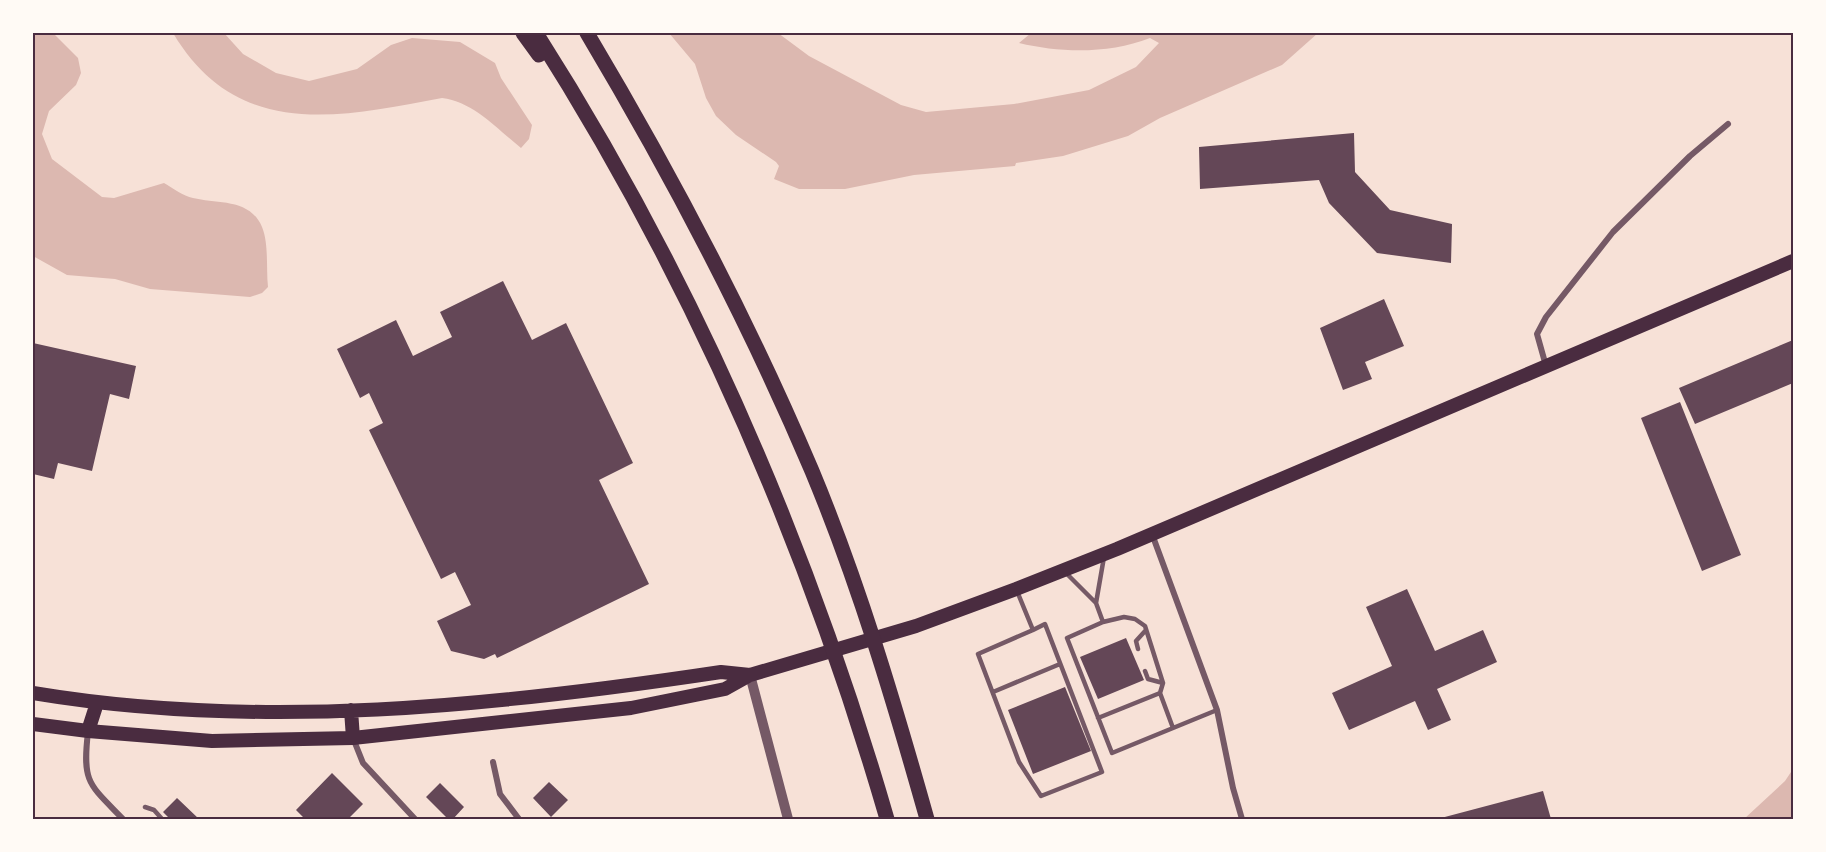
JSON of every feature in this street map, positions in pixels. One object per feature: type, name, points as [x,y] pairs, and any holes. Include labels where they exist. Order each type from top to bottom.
[{"type":"highway","points":[[523,33],[593,126]]},
{"type":"highway","points":[[536,33],[593,126],[691,310],[772,489],[831,642],[887,819]]},
{"type":"highway","points":[[586,33],[654,149],[719,271],[813,473],[888,679],[927,819]]},
{"type":"main road","points":[[33,724],[212,741],[353,738],[631,708],[725,690],[750,675],[916,626],[1016,589],[1793,261]]},
{"type":"main road","points":[[33,693],[97,703],[201,710],[351,710],[490,701],[721,672],[750,675]]},
{"type":"main road","points":[[88,731],[97,703]]},
{"type":"main road","points":[[351,710],[353,738]]},
{"type":"street","points":[[1547,366],[1537,334],[1546,317],[1613,232],[1690,156],[1728,124]]},
{"type":"street","points":[[1152,533],[1217,710],[1233,788],[1242,819]]},
{"type":"street","points":[[750,675],[788,819]]},
{"type":"street","points":[[88,731],[86,774],[93,788],[123,819]]},
{"type":"street","points":[[353,738],[363,763],[415,819]]},
{"type":"street","points":[[493,762],[500,794],[519,819]]},
{"type":"lane","points":[[1096,603],[1105,553]]},
{"type":"lane","points":[[1063,570],[1096,603],[1103,622]]},
{"type":"lane","points":[[1016,589],[1033,630]]},
{"type":"lane","points":[[1173,728],[1160,693],[1163,683],[1145,626],[1135,619],[1124,617],[1103,622],[1067,638],[1113,753],[1217,710]]},
{"type":"lane","points":[[1045,624],[1060,664],[1102,772],[1041,796],[1019,762],[978,654],[1045,624]]},
{"type":"lane","points":[[1138,649],[1136,641],[1146,630]]},
{"type":"lane","points":[[993,693],[1060,664]]},
{"type":"lane","points":[[1145,671],[1148,679],[1163,683]]},
{"type":"lane","points":[[1098,718],[1160,693]]},
{"type":"lane","points":[[144,807],[154,810],[162,819]]},
{"type":"shaded area","points":[[33,33],[53,33],[78,58],[81,73],[76,85],[49,111],[42,134],[52,159],[102,197],[114,198],[164,183],[189,197],[232,204],[250,211],[262,227],[266,241],[268,287],[262,293],[250,297],[150,289],[115,279],[67,275],[33,256]]},
{"type":"shaded area","points":[[173,33],[224,33],[243,54],[276,73],[309,81],[357,69],[391,45],[412,38],[460,42],[495,63],[501,78],[532,125],[529,139],[521,148],[475,111],[442,98],[365,111],[328,114],[292,113],[259,106],[227,91],[199,67]]},
{"type":"shaded area","points":[[669,33],[778,33],[809,56],[901,105],[926,112],[1014,104],[1089,90],[1136,67],[1159,43],[1150,38],[1118,47],[1068,50],[1019,43],[1031,33],[1318,33],[1282,65],[1160,118],[1128,136],[1063,156],[1016,163],[1015,166],[914,175],[845,189],[799,189],[774,179],[779,166],[776,162],[736,135],[716,116],[706,98],[695,64]]},
{"type":"shaded area","points":[[1793,769],[1793,819],[1744,819],[1785,781]]},
{"type":"building","points":[[1354,133],[1355,172],[1390,210],[1452,224],[1451,263],[1377,253],[1329,203],[1319,180],[1200,189],[1199,147]]},
{"type":"building","points":[[503,281],[532,340],[566,323],[633,463],[599,480],[649,584],[497,658],[495,654],[484,659],[451,651],[437,621],[471,605],[455,572],[441,579],[369,430],[383,423],[369,393],[360,398],[337,349],[396,320],[413,356],[452,337],[440,312]]},
{"type":"building","points":[[1384,299],[1404,346],[1365,362],[1372,379],[1343,390],[1320,328]]},
{"type":"building","points":[[1793,340],[1793,383],[1695,424],[1679,388]]},
{"type":"building","points":[[33,343],[136,366],[129,399],[110,394],[92,471],[58,463],[54,479],[33,474]]},
{"type":"building","points":[[1680,402],[1741,555],[1702,571],[1641,418]]},
{"type":"building","points":[[1407,589],[1435,651],[1483,630],[1497,662],[1437,689],[1451,720],[1428,730],[1415,701],[1349,730],[1332,693],[1392,666],[1366,607]]},
{"type":"building","points":[[1126,638],[1144,680],[1098,699],[1080,657]]},
{"type":"building","points":[[1065,687],[1091,751],[1033,774],[1008,710]]},
{"type":"building","points":[[332,773],[363,804],[348,819],[305,819],[296,810]]},
{"type":"building","points":[[549,782],[568,800],[551,817],[533,798]]},
{"type":"building","points":[[440,783],[464,807],[453,819],[448,819],[426,797]]},
{"type":"building","points":[[1543,791],[1551,819],[1441,819],[1441,818]]},
{"type":"building","points":[[177,798],[199,819],[170,819],[163,812]]}]
